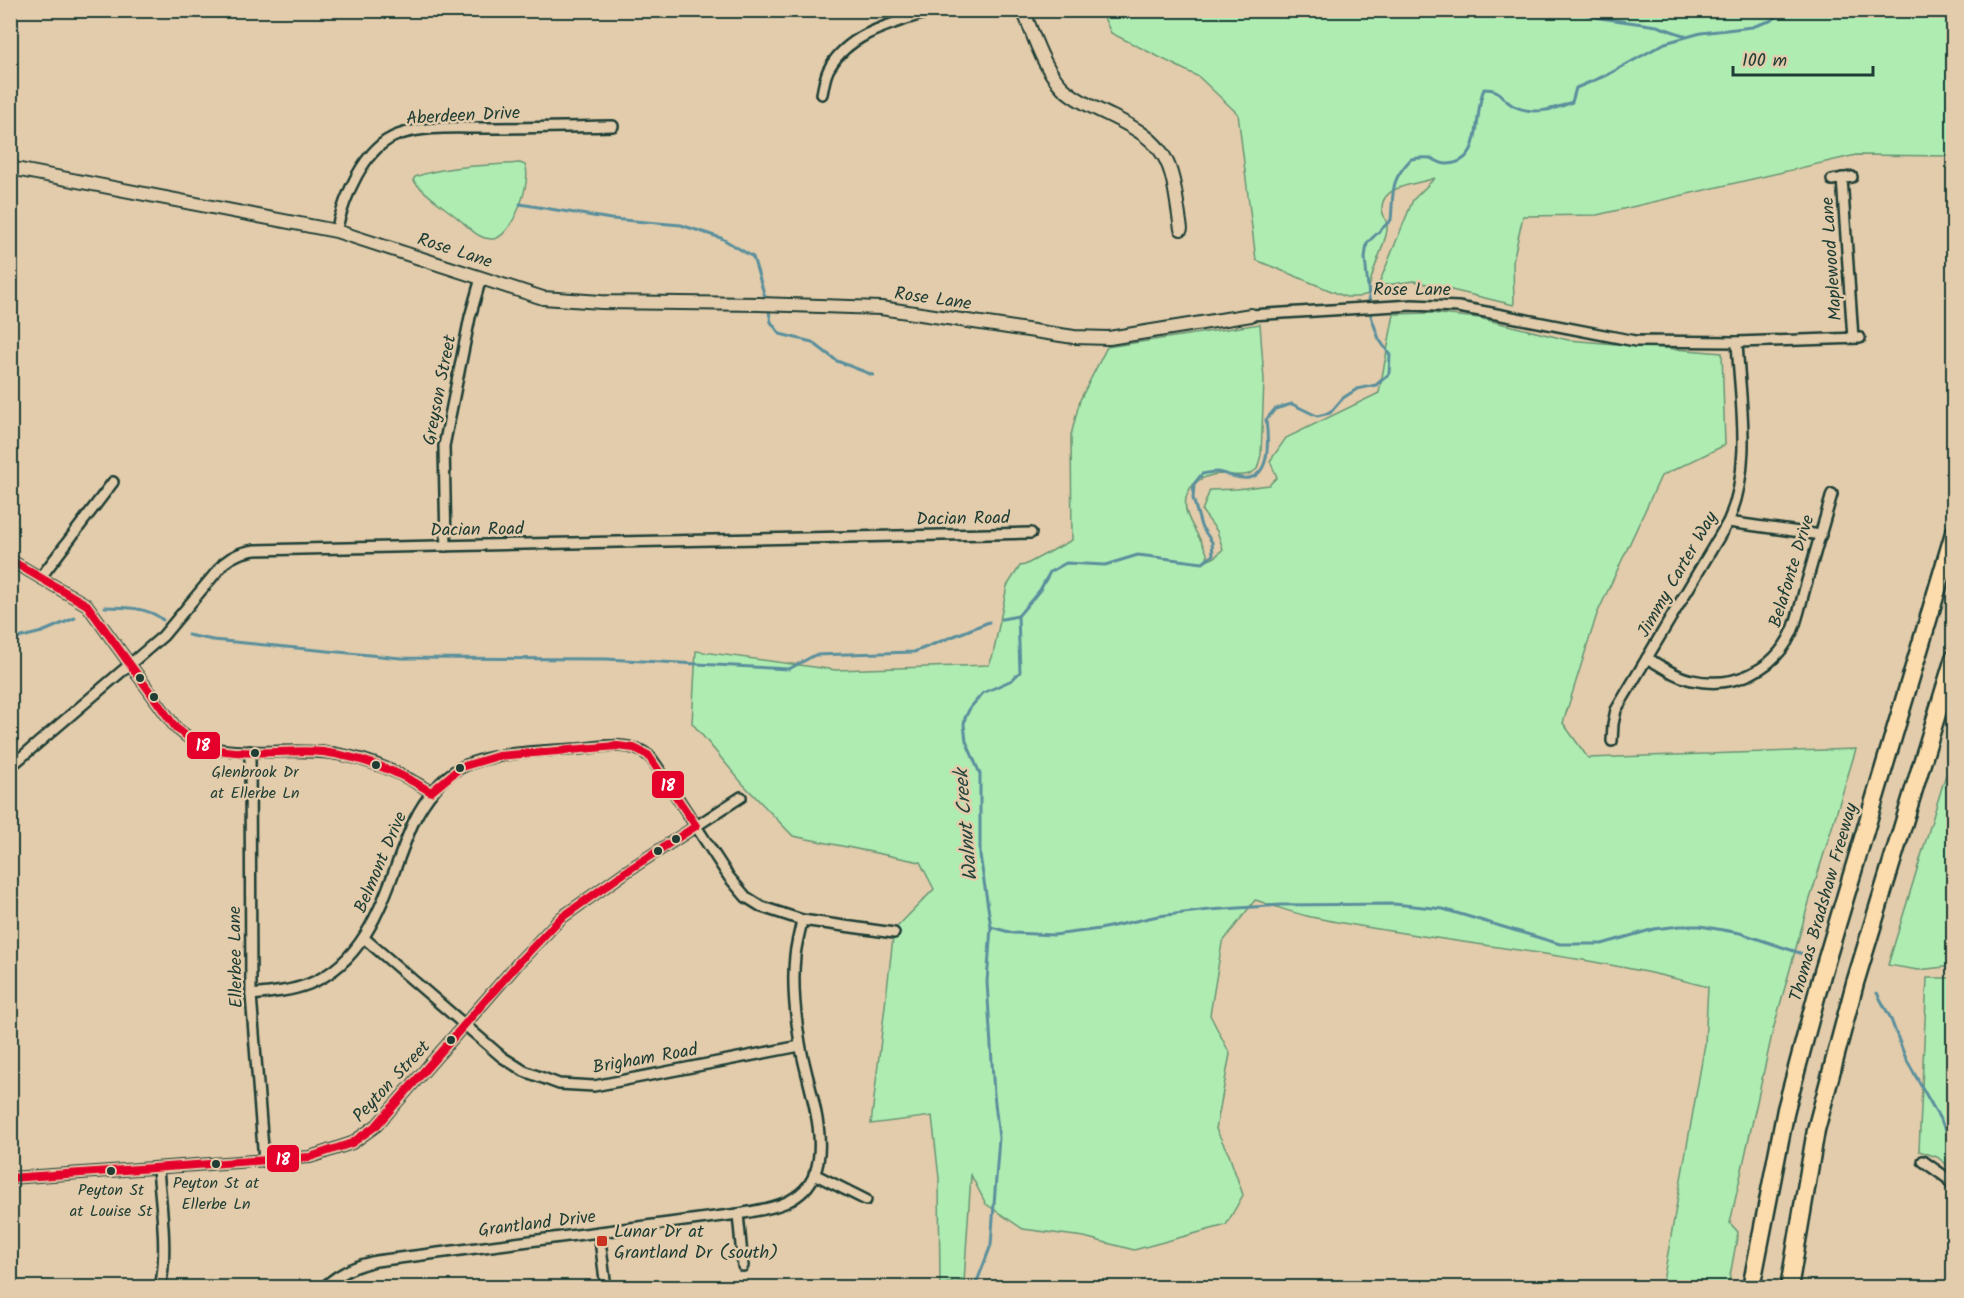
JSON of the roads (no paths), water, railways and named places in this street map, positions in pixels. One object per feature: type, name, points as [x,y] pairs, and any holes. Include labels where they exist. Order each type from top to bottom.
[{"type":"highway","name":"Thomas Bradshaw Freeway","points":[[1751,1287],[1786,1109],[1822,975],[1953,533]]},
{"type":"highway","points":[[1789,1287],[1816,1130],[1855,983],[1953,658]]},
{"type":"street","points":[[822,94],[828,68],[845,47],[867,33],[934,10]]},
{"type":"street","points":[[1023,10],[1048,68],[1059,83],[1075,97],[1142,132],[1160,150],[1172,178],[1181,229]]},
{"type":"street","name":"Aberdeen Drive","points":[[336,231],[343,203],[357,173],[376,149],[397,135],[445,129],[613,126]]},
{"type":"street","name":"Rose Lane","points":[[10,168],[336,231],[543,298],[570,301],[881,308],[1074,337],[1109,338],[1251,315],[1387,306],[1458,307],[1635,341],[1737,342],[1856,338]]},
{"type":"street","name":"Maplewood Lane","points":[[1842,178],[1856,338]]},
{"type":"street","name":"Greyson Street","points":[[446,546],[444,446],[470,317],[481,278]]},
{"type":"street","name":"Jimmy Carter Way","points":[[1612,741],[1616,711],[1728,522],[1735,506],[1743,464],[1737,342]]},
{"type":"street","points":[[41,577],[113,482]]},
{"type":"street","name":"Belafonte Drive","points":[[1647,657],[1668,671],[1690,680],[1716,683],[1732,681],[1758,671],[1771,661],[1792,631],[1832,494]]},
{"type":"street","points":[[1728,522],[1821,535]]},
{"type":"street","name":"Dacian Road","points":[[10,767],[164,636],[214,573],[233,555],[255,550],[1031,533]]},
{"type":"street","points":[[10,560],[87,605],[176,728],[193,741],[212,747],[250,751],[338,754],[367,762],[411,779],[431,792]]},
{"type":"street","name":"Belmont Drive","points":[[251,995],[310,984],[354,953],[374,920],[411,829],[431,792],[461,767],[498,756],[617,746],[634,748],[648,755],[729,877],[746,897],[762,908],[802,920],[894,933]]},
{"type":"street","name":"Ellerbee Lane","points":[[250,751],[251,995],[264,1161]]},
{"type":"street","name":"Peyton Street","points":[[10,1178],[310,1157],[352,1143],[376,1125],[520,961],[561,918],[627,871],[741,797]]},
{"type":"street","points":[[802,920],[795,956],[794,994],[800,1046],[817,1122],[819,1145],[814,1174],[866,1200]]},
{"type":"street","name":"Brigham Road","points":[[364,938],[502,1057],[524,1071],[560,1084],[594,1086],[800,1046]]},
{"type":"street","points":[[1923,1161],[1947,1178],[1953,1188]]},
{"type":"street","points":[[158,1169],[163,1256],[160,1287]]},
{"type":"street","name":"Grantland Drive","points":[[323,1287],[358,1265],[376,1261],[768,1209],[787,1203],[807,1186],[814,1174]]},
{"type":"street","points":[[738,1214],[743,1266]]},
{"type":"street","points":[[599,1232],[606,1287]]},
{"type":"waterway","points":[[1573,10],[1600,18],[1657,26],[1686,36]]},
{"type":"waterway","name":"Walnut Creek","points":[[973,1288],[991,1245],[999,1138],[987,982],[991,927],[980,855],[980,774],[966,741],[964,724],[970,708],[983,693],[1012,680],[1020,672],[1018,616],[1040,590],[1050,572],[1066,563],[1105,565],[1138,555],[1203,563],[1213,555],[1212,542],[1201,526],[1193,498],[1194,484],[1202,474],[1216,472],[1245,478],[1256,475],[1262,470],[1267,454],[1266,420],[1275,409],[1292,404],[1317,416],[1330,413],[1343,398],[1357,389],[1376,385],[1389,374],[1390,355],[1379,339],[1371,316],[1365,258],[1367,243],[1391,220],[1394,187],[1399,174],[1411,159],[1430,158],[1448,164],[1460,161],[1468,155],[1476,134],[1484,89],[1497,92],[1519,108],[1542,111],[1572,102],[1576,88],[1609,74],[1665,43],[1701,33],[1752,27],[1770,21],[1787,10]]},
{"type":"waterway","points":[[520,204],[611,219],[681,225],[721,238],[753,257],[766,300]]},
{"type":"waterway","points":[[768,306],[771,322],[780,334],[812,342],[837,361],[873,375]]},
{"type":"waterway","points":[[105,607],[143,610],[163,620]]},
{"type":"waterway","points":[[1002,619],[1018,616]]},
{"type":"waterway","points":[[10,640],[42,632],[75,618]]},
{"type":"waterway","points":[[188,635],[213,640],[401,658],[606,659],[789,669],[815,655],[914,652],[989,622]]},
{"type":"waterway","points":[[991,927],[1013,933],[1054,935],[1100,929],[1158,916],[1209,910],[1281,905],[1394,904],[1443,909],[1560,944],[1602,944],[1654,929],[1700,926],[1740,933],[1803,954]]},
{"type":"waterway","points":[[1877,993],[1890,1017],[1906,1059],[1954,1144]]},
{"type":"place","name":"Glenbrook Dr at Ellerbe Ln","points":[[255,753]]},
{"type":"place","name":"Peyton St at Ellerbe Ln","points":[[216,1164]]},
{"type":"place","name":"Peyton St at Louise St","points":[[111,1171]]},
{"type":"place","name":"Lunar Dr at Grantland Dr (south)","points":[[602,1241]]}]
